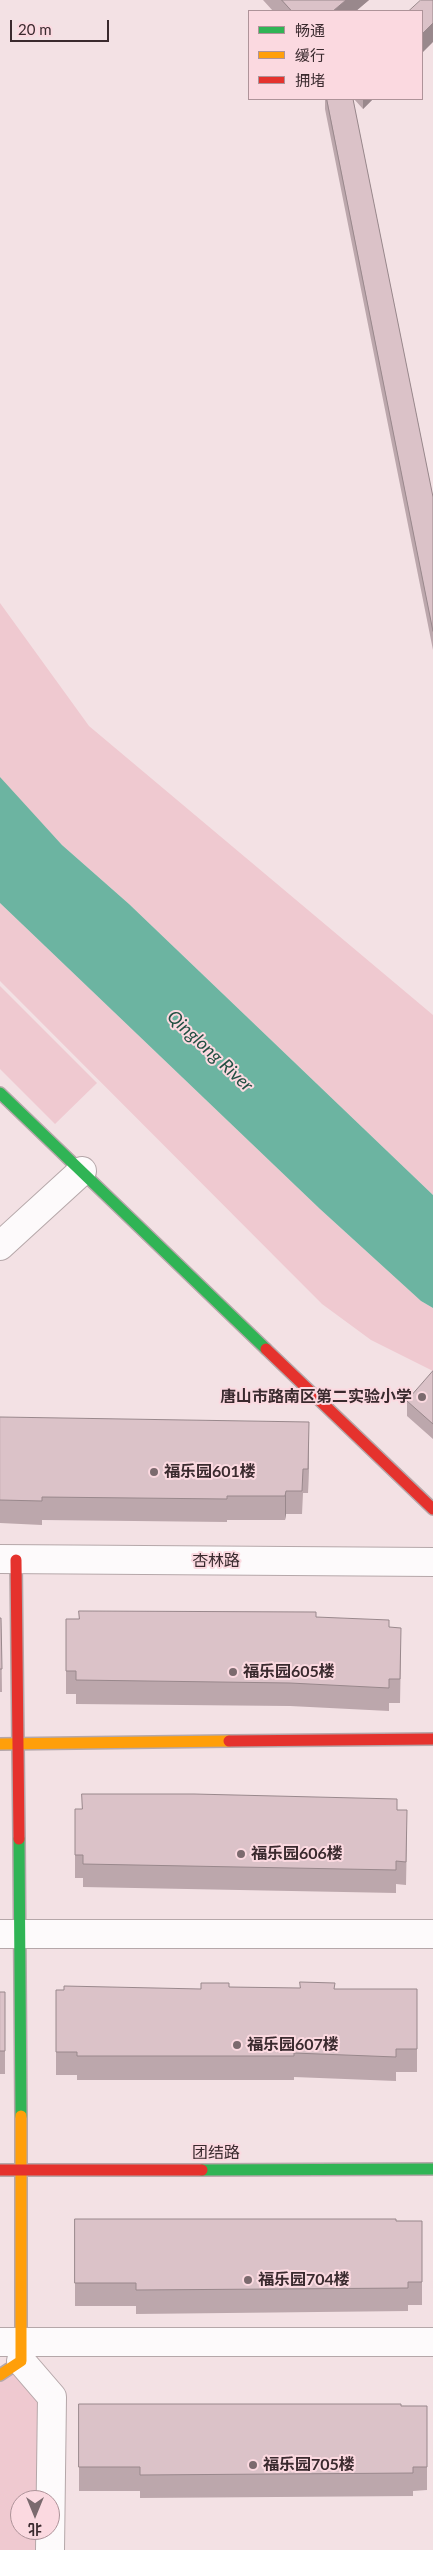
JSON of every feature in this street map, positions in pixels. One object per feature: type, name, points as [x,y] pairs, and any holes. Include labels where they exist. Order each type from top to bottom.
[{"type":"street","points":[[0,1093],[433,1509]]},
{"type":"street","points":[[0,1246],[82,1171]]},
{"type":"street","points":[[8,1560],[19,1744],[9,1934],[22,2170],[10,2355],[52,2397],[50,2550]]},
{"type":"street","name":"杏林路","points":[[8,1560],[433,1562]]},
{"type":"street","points":[[0,1744],[433,1739]]},
{"type":"street","points":[[9,1934],[433,1934]]},
{"type":"street","name":"团结路","points":[[0,2170],[433,2169]]},
{"type":"street","points":[[10,2355],[433,2342]]},
{"type":"shaded area","points":[[0,603],[89,726],[433,1015],[433,1195],[129,904],[62,845],[4,783],[0,777]]},
{"type":"shaded area","points":[[0,903],[320,1209],[421,1301],[433,1308],[433,1371],[371,1340],[322,1304],[0,981]]},
{"type":"shaded area","points":[[0,986],[97,1083],[55,1124],[0,1069]]},
{"type":"shaded area","points":[[20,2365],[49,2399],[48,2490],[10,2490],[10,2540],[48,2540],[48,2550],[0,2550],[0,2379]]},
{"type":"water","name":"Qinglong River","points":[[0,777],[62,845],[129,904],[433,1195],[433,1308],[421,1301],[320,1209],[0,903]]},
{"type":"building","points":[[282,0],[346,0],[334,10],[291,10]]},
{"type":"building","points":[[421,0],[433,0],[433,23],[423,33],[423,10],[410,10]]},
{"type":"building","points":[[327,100],[353,100],[433,497],[433,631]]},
{"type":"building","points":[[433,1371],[433,1424],[407,1401]]},
{"type":"building","name":"福乐园601楼","points":[[0,1417],[309,1422],[308,1469],[303,1469],[302,1491],[286,1491],[285,1496],[227,1496],[227,1499],[42,1497],[42,1501],[0,1500]]},
{"type":"building","points":[[79,1611],[316,1612],[316,1617],[389,1620],[389,1627],[401,1628],[400,1679],[389,1679],[389,1688],[290,1683],[76,1680],[76,1671],[66,1671],[66,1619],[79,1619]]},
{"type":"building","points":[[1,1618],[2,1669],[0,1669]]},
{"type":"building","name":"福乐园606楼","points":[[82,1794],[194,1794],[397,1799],[397,1810],[407,1810],[406,1862],[396,1861],[396,1870],[83,1864],[83,1855],[75,1855],[75,1809],[82,1809]]},
{"type":"building","name":"福乐园607楼","points":[[300,1982],[335,1983],[334,1989],[417,1989],[417,2049],[396,2049],[396,2057],[294,2053],[294,2056],[77,2056],[77,2052],[56,2052],[56,1990],[64,1990],[64,1986],[201,1989],[201,1983],[229,1983],[229,1987],[300,1988]]},
{"type":"building","points":[[0,1992],[5,1992],[5,2051],[0,2051]]},
{"type":"building","name":"福乐园704楼","points":[[75,2219],[396,2219],[396,2221],[422,2221],[422,2282],[408,2282],[408,2288],[136,2290],[136,2283],[75,2283]]},
{"type":"building","name":"福乐园705楼","points":[[79,2404],[401,2404],[401,2406],[427,2406],[427,2467],[413,2467],[413,2473],[140,2475],[140,2467],[79,2467]]},
{"type":"traffic: fast","points":[[0,1093],[266,1349]]},
{"type":"traffic: fast","points":[[19,1839],[21,2116]]},
{"type":"traffic: fast","points":[[202,2170],[433,2169]]},
{"type":"traffic: slow","points":[[0,1744],[229,1741]]},
{"type":"traffic: slow","points":[[0,2375],[21,2361],[21,2116]]},
{"type":"traffic: jam","points":[[266,1349],[433,1509]]},
{"type":"traffic: jam","points":[[16,1560],[19,1839]]},
{"type":"traffic: jam","points":[[229,1741],[433,1739]]},
{"type":"traffic: jam","points":[[0,2170],[202,2170]]},
{"type":"place","name":"唐山市路南区第二实验小学","points":[[422,1397]]},
{"type":"place","name":"福乐园601楼","points":[[154,1472]]},
{"type":"place","name":"福乐园605楼","points":[[233,1672]]},
{"type":"place","name":"福乐园606楼","points":[[241,1854]]},
{"type":"place","name":"福乐园607楼","points":[[237,2045]]},
{"type":"place","name":"福乐园704楼","points":[[248,2280]]},
{"type":"place","name":"福乐园705楼","points":[[253,2465]]}]
